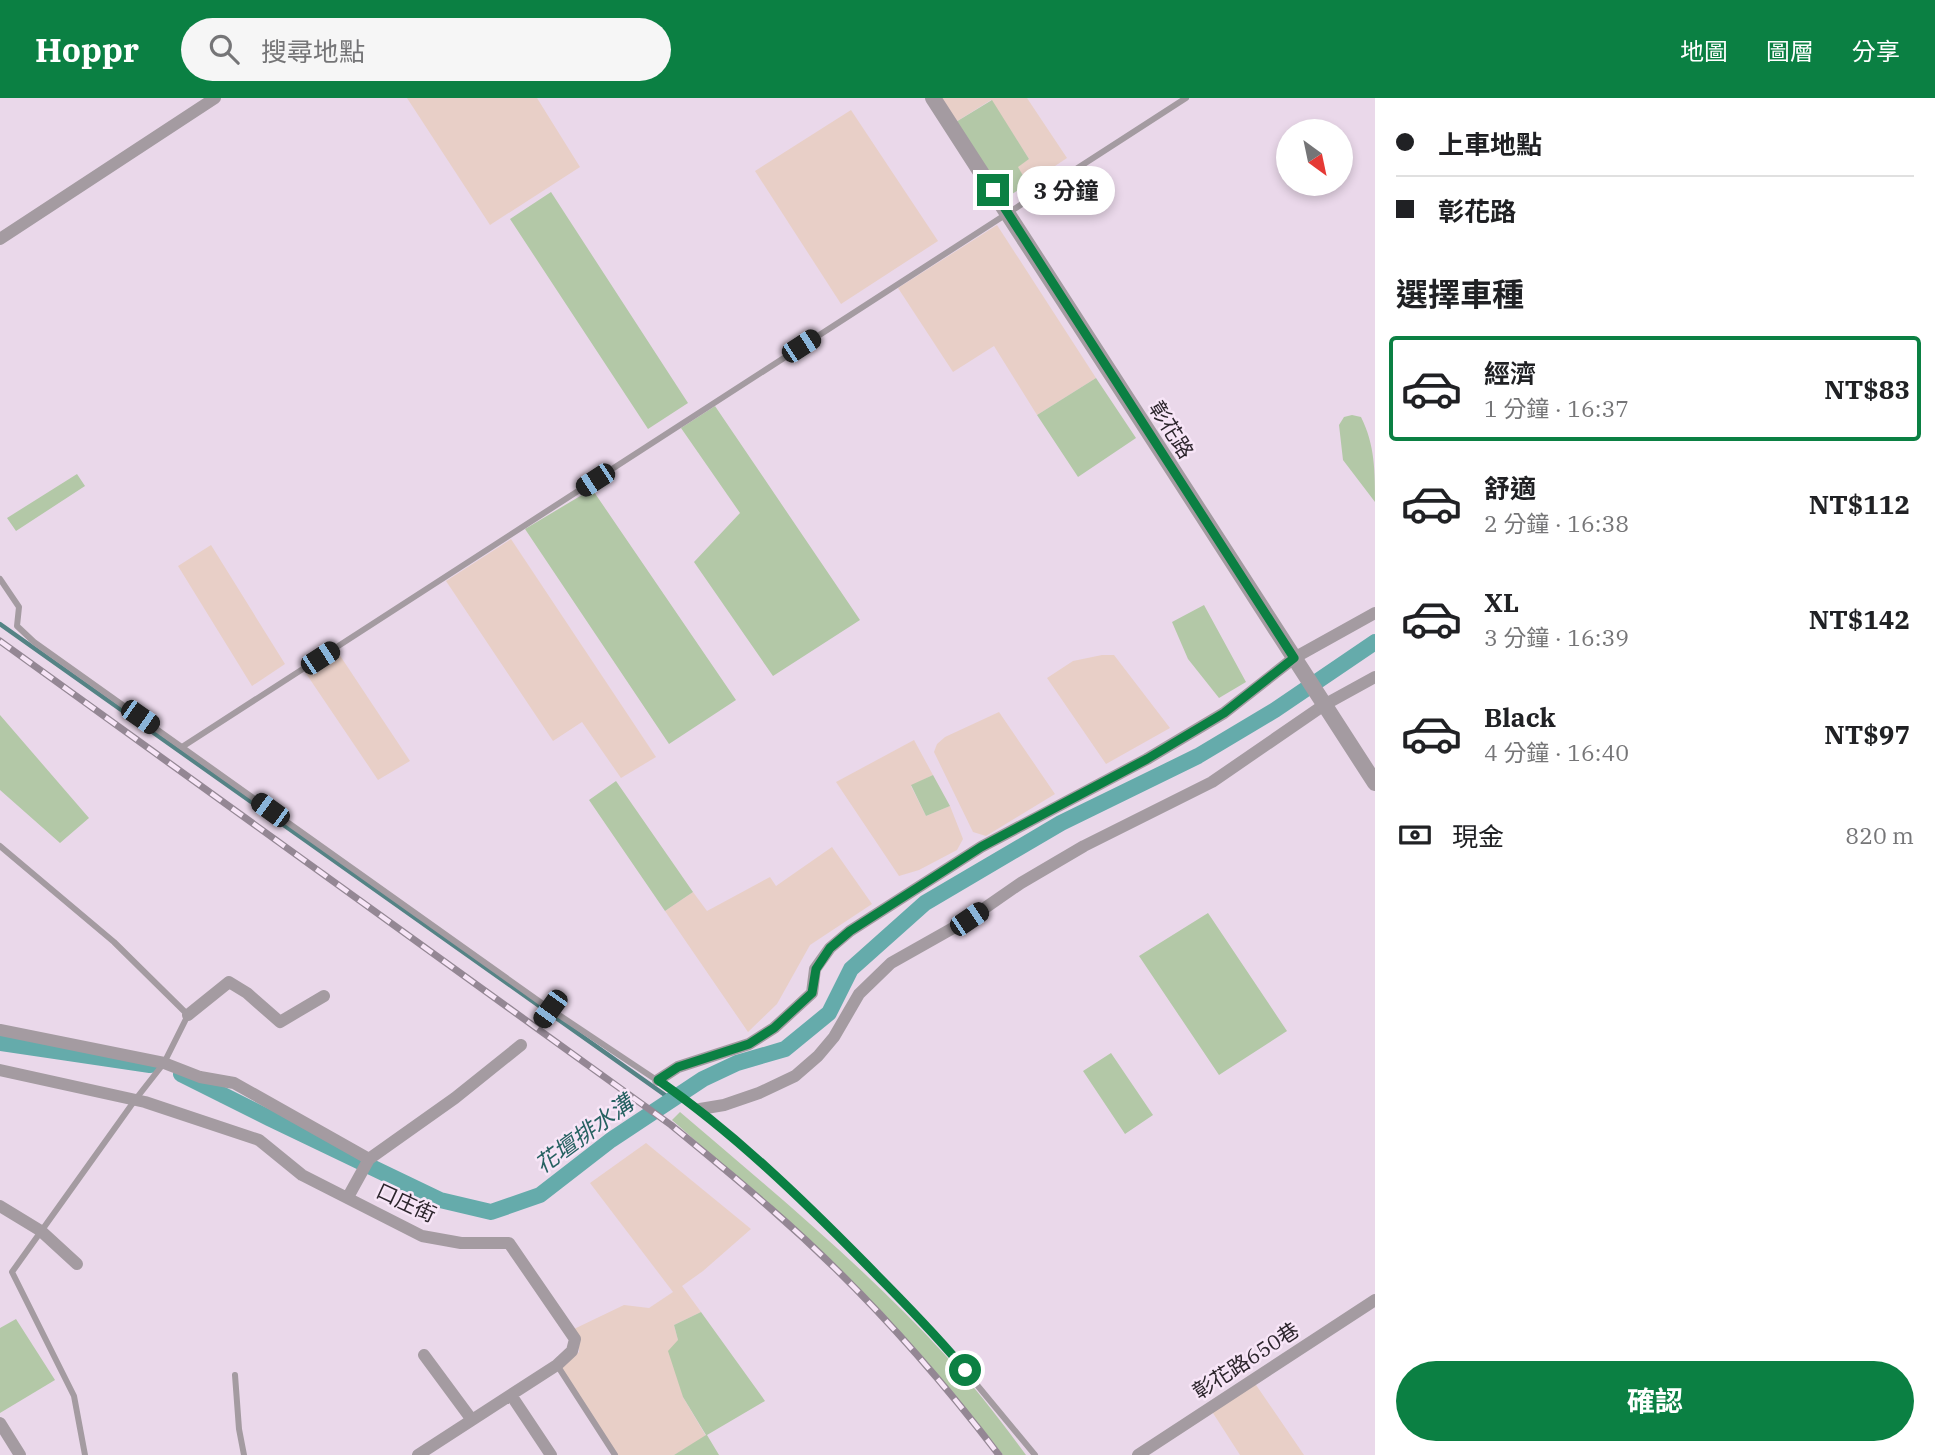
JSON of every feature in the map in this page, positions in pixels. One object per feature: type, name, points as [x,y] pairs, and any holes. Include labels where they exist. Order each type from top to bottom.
[{"type":"street","points":[[0,239],[215,98]]},
{"type":"street","name":"彰花路","points":[[933,98],[1375,783]]},
{"type":"street","points":[[662,1083],[678,1067],[749,1044],[774,1028],[812,993],[816,969],[830,948],[850,931],[981,847],[1147,759],[1224,713],[1375,613]]},
{"type":"street","points":[[698,1107],[724,1105],[760,1093],[795,1076],[818,1056],[834,1037],[859,993],[891,963],[969,919],[1084,846],[1212,782],[1322,701],[1375,677]]},
{"type":"street","points":[[188,1015],[229,982],[247,993],[280,1022],[324,996]]},
{"type":"street","points":[[0,1030],[164,1063],[200,1077],[234,1083],[367,1162]]},
{"type":"street","points":[[349,1193],[367,1162],[466,1090],[521,1045]]},
{"type":"street","name":"口庄街","points":[[0,1070],[135,1100],[260,1140],[302,1175],[349,1193],[422,1236],[461,1243],[509,1242],[575,1339],[572,1351],[557,1364],[472,1420],[435,1450],[418,1455]]},
{"type":"street","points":[[0,1206],[41,1231],[78,1264]]},
{"type":"street","name":"彰花路650巷","points":[[1138,1455],[1375,1300]]},
{"type":"street","points":[[424,1355],[472,1420]]},
{"type":"street","points":[[511,1395],[551,1455]]},
{"type":"street","points":[[0,1423],[20,1455]]},
{"type":"lane","points":[[182,747],[1186,98]]},
{"type":"lane","points":[[0,579],[19,607],[17,626],[26,634],[550,1009],[698,1107],[817,1214],[934,1333],[1035,1455]]},
{"type":"lane","points":[[0,846],[114,942],[188,1015],[164,1063],[12,1272],[74,1395],[85,1455]]},
{"type":"lane","points":[[537,1027],[550,1009]]},
{"type":"lane","points":[[557,1364],[615,1455]]},
{"type":"lane","points":[[235,1375],[244,1455]]},
{"type":"shaded area","points":[[407,98],[537,98],[580,167],[490,225]]},
{"type":"shaded area","points":[[934,98],[1027,98],[1067,158],[1028,184],[1017,166],[1029,159],[991,100],[951,125]]},
{"type":"shaded area","points":[[851,110],[938,241],[841,304],[755,171]]},
{"type":"shaded area","points":[[997,225],[1096,378],[1037,415],[994,346],[953,372],[898,288]]},
{"type":"shaded area","points":[[511,539],[656,757],[621,778],[582,722],[553,741],[446,581]]},
{"type":"shaded area","points":[[211,545],[285,664],[252,686],[178,566]]},
{"type":"shaded area","points":[[337,651],[410,761],[378,780],[305,672]]},
{"type":"shaded area","points":[[1114,655],[1170,728],[1106,764],[1047,678],[1073,661]]},
{"type":"shaded area","points":[[999,712],[1055,794],[986,836],[973,832],[934,752],[937,744],[945,737]]},
{"type":"shaded area","points":[[914,740],[933,775],[911,786],[926,816],[950,806],[963,839],[957,850],[919,870],[899,876],[836,782]]},
{"type":"shaded area","points":[[832,847],[872,904],[810,945],[777,1004],[748,1032],[665,911],[693,892],[707,911],[770,877],[776,886]]},
{"type":"shaded area","points":[[646,1143],[751,1229],[682,1286],[701,1312],[674,1325],[678,1340],[683,1397],[706,1436],[674,1455],[613,1455],[557,1368],[579,1352],[574,1329],[624,1305],[649,1308],[673,1292],[590,1183]]},
{"type":"shaded area","points":[[1254,1382],[1304,1455],[1240,1455],[1211,1410]]},
{"type":"green space","points":[[992,100],[1029,159],[1018,167],[1028,184],[1004,199],[951,125]]},
{"type":"green space","points":[[551,192],[688,403],[648,429],[510,219]]},
{"type":"green space","points":[[1096,378],[1136,438],[1078,477],[1037,415]]},
{"type":"green space","points":[[715,406],[860,620],[773,676],[694,562],[740,513],[681,428]]},
{"type":"green space","points":[[1344,417],[1361,417],[1372,448],[1375,502],[1343,460],[1339,425]]},
{"type":"green space","points":[[77,474],[85,486],[16,531],[7,518]]},
{"type":"green space","points":[[592,489],[736,700],[669,744],[525,529]]},
{"type":"green space","points":[[1204,605],[1246,682],[1219,698],[1188,659],[1172,622]]},
{"type":"green space","points":[[0,715],[89,818],[60,843],[0,790]]},
{"type":"green space","points":[[933,775],[950,806],[926,816],[911,785]]},
{"type":"green space","points":[[616,781],[693,892],[665,911],[589,800]]},
{"type":"green space","points":[[1208,913],[1287,1031],[1219,1075],[1139,956]]},
{"type":"green space","points":[[1111,1053],[1153,1115],[1125,1134],[1083,1071]]},
{"type":"green space","points":[[680,1112],[817,1230],[883,1291],[957,1368],[1026,1455],[1003,1455],[966,1409],[887,1321],[803,1239],[672,1120]]},
{"type":"green space","points":[[701,1312],[765,1401],[707,1435],[719,1455],[674,1455],[706,1435],[683,1397],[668,1351],[678,1340],[674,1325]]},
{"type":"green space","points":[[16,1319],[55,1380],[0,1413],[0,1328]]},
{"type":"waterway","points":[[0,624],[672,1100]]},
{"type":"waterway","name":"花壇排水溝","points":[[181,1074],[440,1200],[491,1212],[540,1195],[611,1140],[703,1079],[737,1063],[785,1049],[829,1013],[851,969],[925,903],[1061,823],[1198,756],[1275,710],[1375,642]]},
{"type":"waterway","name":"花壇排水溝","points":[[0,1043],[150,1065]]},
{"type":"railway","points":[[0,641],[671,1125],[770,1208],[832,1265],[919,1357],[999,1455]]},
{"type":"route","points":[[965,1370],[934,1333],[817,1214],[700,1109],[658,1080],[678,1067],[749,1044],[774,1028],[812,993],[816,969],[830,948],[850,931],[981,847],[1147,759],[1224,713],[1294,658],[993,190]]}]
